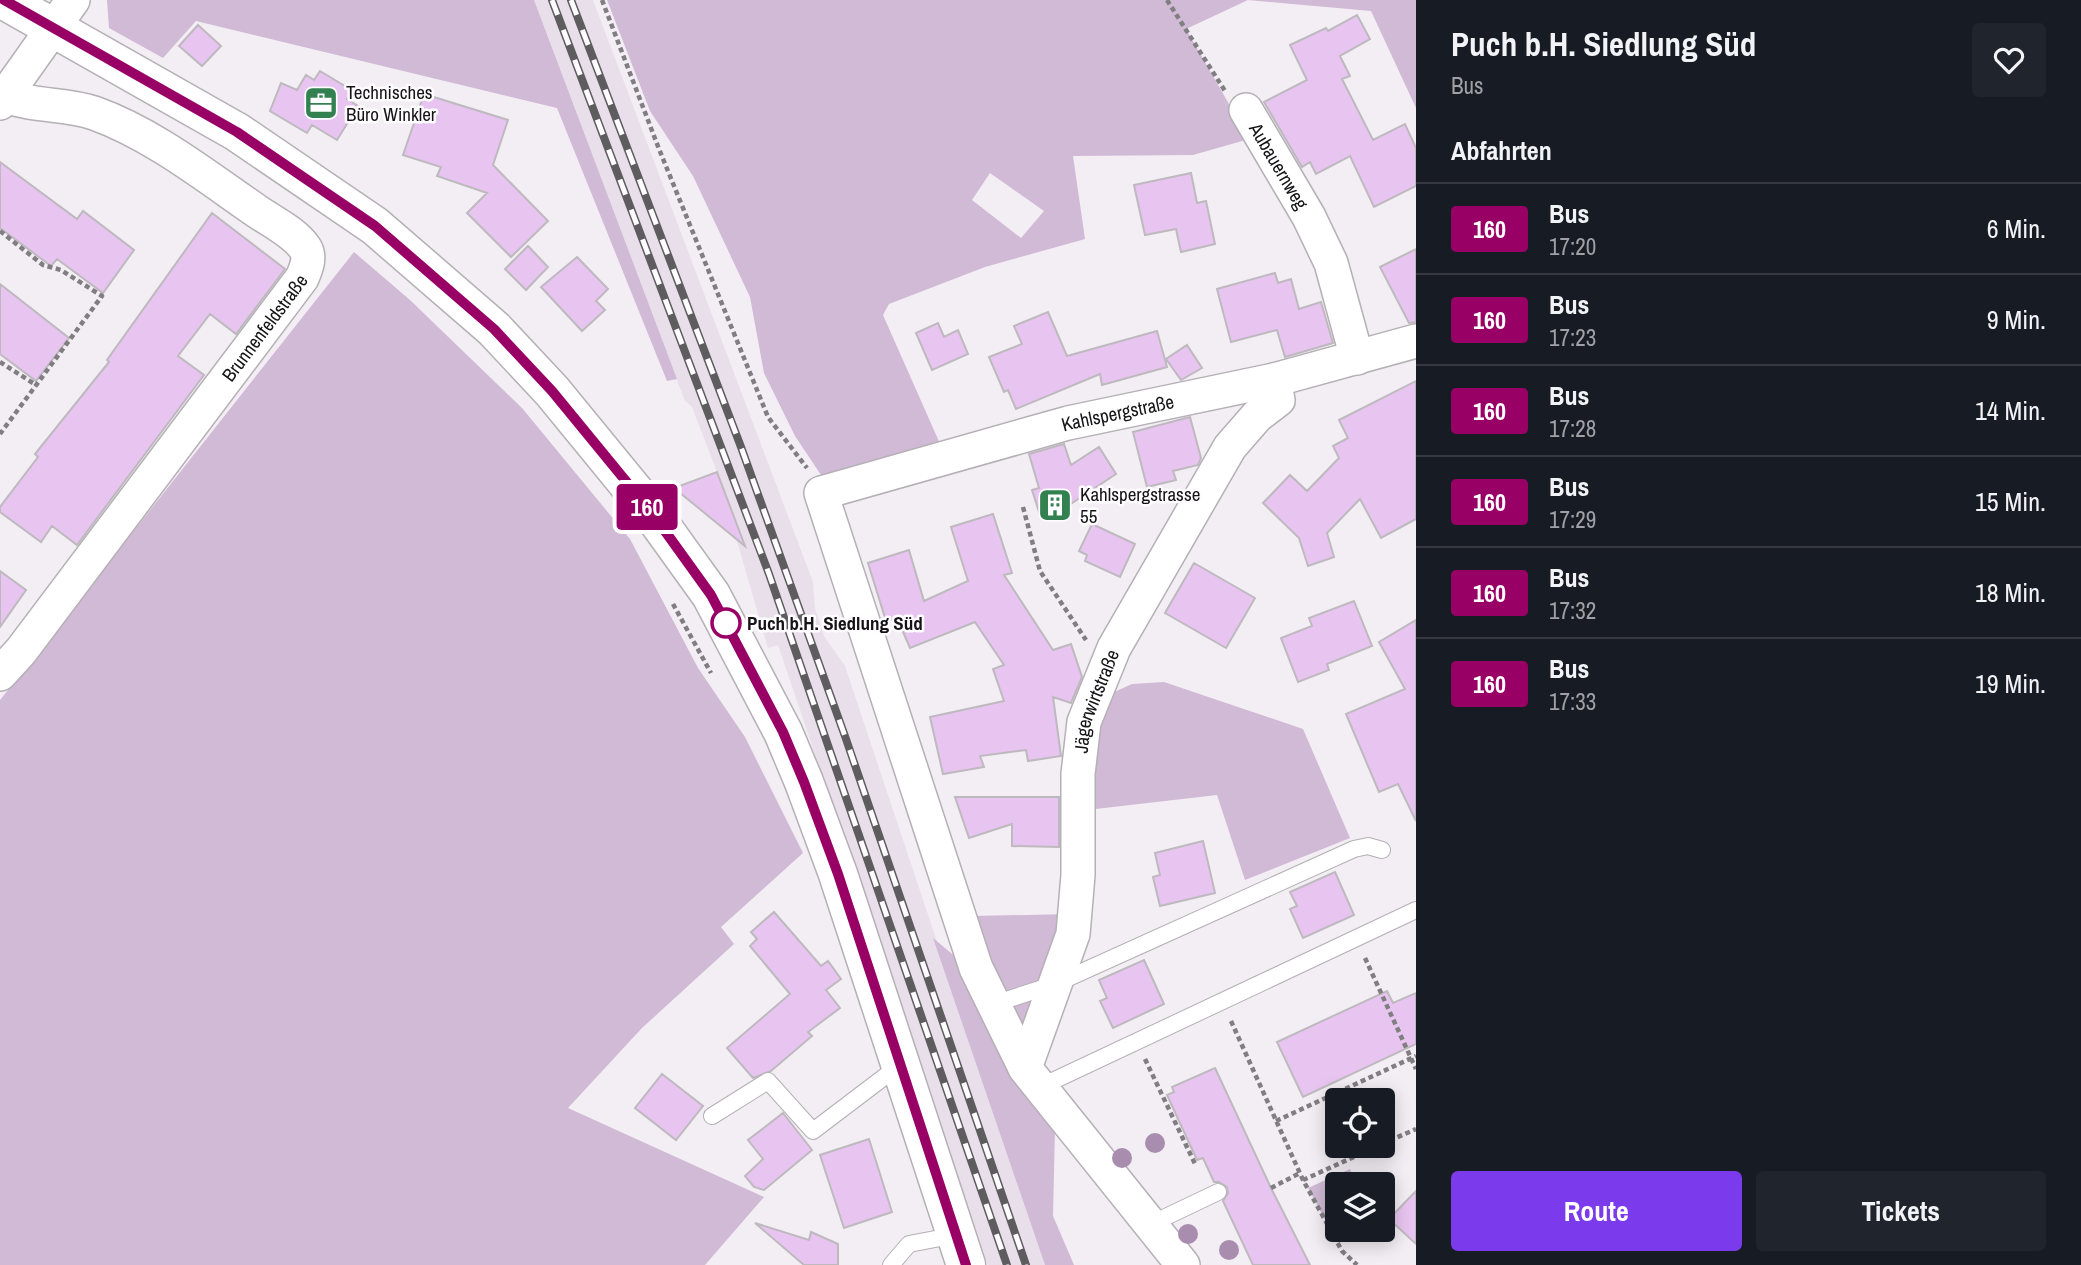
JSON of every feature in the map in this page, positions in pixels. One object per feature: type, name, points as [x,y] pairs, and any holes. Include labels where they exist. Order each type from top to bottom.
[{"type":"main road","points":[[5,0],[63,13],[375,226],[494,329],[612,462],[711,595],[783,732],[838,874],[961,1250]]},
{"type":"street","name":"Brunnenfeldstraße","points":[[0,674],[21,651],[302,278],[308,255],[304,247],[289,234],[206,177],[120,126],[82,110],[3,100],[63,13]]},
{"type":"street","name":"Aubauernweg","points":[[1246,110],[1309,218],[1331,263],[1357,358]]},
{"type":"street","name":"Kahlspergstraße","points":[[821,493],[1068,423],[1274,380],[1416,341]]},
{"type":"street","name":"Jägerwirtstraße","points":[[1033,1077],[1055,984],[1073,934],[1078,875],[1078,774],[1084,722],[1109,658],[1230,447],[1257,416],[1278,400],[1274,380]]},
{"type":"street","points":[[821,493],[976,968],[1033,1077],[1184,1265]]},
{"type":"lane","points":[[994,1004],[1055,984],[1354,849],[1368,846],[1382,850]]},
{"type":"lane","points":[[1033,1077],[1222,1001],[1416,910]]},
{"type":"lane","points":[[712,1116],[768,1081],[813,1131],[900,1065]]},
{"type":"lane","points":[[1151,1224],[1218,1192]]},
{"type":"lane","points":[[891,1265],[909,1244],[961,1250]]},
{"type":"path","points":[[602,0],[659,149],[768,417],[804,463],[821,493]]},
{"type":"path","name":"Aubauernweg","points":[[1167,0],[1240,114],[1246,110]]},
{"type":"path","points":[[0,231],[43,265],[61,270],[102,296],[0,434]]},
{"type":"path","points":[[0,362],[36,385]]},
{"type":"path","points":[[1023,507],[1040,571],[1090,646],[1109,658]]},
{"type":"path","points":[[1369,967],[1414,1057],[1416,1069]]},
{"type":"path","points":[[1222,1001],[1303,1180],[1342,1251],[1357,1265]]},
{"type":"path","points":[[1276,1121],[1414,1057]]},
{"type":"path","points":[[1151,1072],[1196,1166]]},
{"type":"path","points":[[1395,1138],[1416,1129]]},
{"type":"path","points":[[1303,1180],[1351,1158]]},
{"type":"path","points":[[1271,1188],[1300,1173]]},
{"type":"shaded area","points":[[107,0],[534,0],[677,379],[667,381],[557,108],[196,21],[163,58],[109,28]]},
{"type":"shaded area","points":[[534,0],[593,0],[813,582],[815,609],[824,636],[845,666],[1045,1265],[988,1265],[778,645],[768,648],[717,472],[692,407],[685,401]]},
{"type":"shaded area","points":[[607,0],[1248,0],[1186,29],[1249,139],[1193,155],[1073,156],[1085,239],[985,267],[889,304],[883,315],[941,446],[825,481],[795,436],[764,373],[750,297],[693,176],[650,111]],"holes":[[[990,173],[1044,211],[1021,238],[972,200]]]},
{"type":"shaded area","points":[[1248,0],[1416,0],[1416,108],[1371,11]]},
{"type":"shaded area","points":[[354,252],[410,300],[522,408],[630,539],[698,668],[745,737],[803,853],[721,927],[734,944],[642,1028],[568,1108],[764,1197],[705,1265],[0,1265],[0,700]]},
{"type":"shaded area","points":[[1164,682],[1303,729],[1350,838],[1245,880],[1217,795],[1087,810],[1090,740],[1112,693],[1132,684]]},
{"type":"shaded area","points":[[1072,914],[1040,1065],[1055,1127],[1053,1216],[1074,1265],[1045,1265],[933,938],[957,958],[980,1014],[1005,1007],[973,916]]},
{"type":"shaded area","points":[[1325,1180],[1325,1219],[1308,1188]]},
{"type":"building","points":[[1357,15],[1370,39],[1340,56],[1350,76],[1342,79],[1373,140],[1405,124],[1416,148],[1416,186],[1374,207],[1350,156],[1316,174],[1310,162],[1302,167],[1264,102],[1307,80],[1290,45],[1326,28],[1328,31]]},
{"type":"building","points":[[198,25],[221,46],[202,66],[179,46]]},
{"type":"building","name":"Technisches Büro Winkler","points":[[320,71],[353,91],[347,99],[358,106],[337,140],[312,125],[307,133],[270,111],[281,83],[297,90],[306,75],[314,80]]},
{"type":"building","points":[[424,94],[508,120],[493,165],[548,221],[511,257],[467,213],[487,193],[437,176],[441,167],[403,155]]},
{"type":"building","points":[[0,162],[77,219],[83,211],[134,250],[103,293],[57,259],[51,266],[0,228]]},
{"type":"building","points":[[1191,173],[1197,203],[1206,201],[1215,244],[1181,252],[1176,229],[1145,235],[1134,185]]},
{"type":"building","points":[[212,213],[285,269],[236,334],[210,314],[178,356],[204,375],[77,545],[52,526],[41,542],[0,512],[0,507],[38,457],[35,454],[109,362],[107,360]]},
{"type":"building","points":[[528,246],[548,267],[526,290],[505,269]]},
{"type":"building","points":[[1416,249],[1416,322],[1409,323],[1380,267]]},
{"type":"building","points":[[577,257],[608,289],[596,301],[605,310],[582,331],[541,287]]},
{"type":"building","points":[[1275,273],[1278,283],[1291,279],[1299,309],[1321,302],[1333,343],[1285,357],[1277,330],[1231,342],[1217,289]]},
{"type":"building","points":[[0,284],[69,338],[36,381],[0,354]]},
{"type":"building","points":[[1048,312],[1067,356],[1157,331],[1167,367],[1102,385],[1100,374],[1016,409],[1008,390],[1004,392],[989,357],[1022,344],[1014,326]]},
{"type":"building","points":[[938,323],[944,337],[958,330],[968,354],[932,370],[916,333]]},
{"type":"building","points":[[1187,345],[1202,368],[1181,380],[1166,359]]},
{"type":"building","points":[[1416,381],[1416,519],[1381,538],[1360,499],[1327,533],[1334,557],[1308,566],[1299,538],[1263,503],[1290,475],[1307,491],[1339,458],[1333,446],[1348,438],[1339,420]]},
{"type":"building","points":[[1190,417],[1201,458],[1198,465],[1173,471],[1176,480],[1147,487],[1133,432]]},
{"type":"building","points":[[1064,444],[1071,465],[1099,447],[1116,474],[1063,509],[1040,515],[1032,490],[1039,488],[1029,454]]},
{"type":"building","points":[[717,472],[745,546],[674,488]]},
{"type":"building","points":[[993,514],[1012,573],[1004,575],[1053,650],[1071,644],[1082,677],[1071,703],[1053,697],[1061,756],[1028,761],[1026,750],[980,756],[984,767],[943,774],[930,717],[1004,701],[993,669],[1004,665],[975,622],[910,648],[897,618],[886,621],[868,563],[909,550],[924,601],[968,581],[951,527]]},
{"type":"building","points":[[1092,524],[1135,544],[1120,577],[1085,561],[1087,555],[1079,551]]},
{"type":"building","points":[[1194,563],[1255,598],[1226,648],[1165,613]]},
{"type":"building","points":[[0,571],[26,590],[0,627]]},
{"type":"building","points":[[1354,601],[1372,646],[1327,664],[1329,670],[1298,682],[1281,638],[1312,626],[1309,618]]},
{"type":"building","points":[[1416,620],[1416,821],[1398,784],[1379,792],[1346,714],[1405,689],[1379,642]]},
{"type":"building","points":[[955,797],[1059,797],[1059,847],[1012,846],[1012,824],[969,838]]},
{"type":"building","points":[[1203,841],[1215,893],[1160,906],[1153,877],[1160,875],[1155,853]]},
{"type":"building","points":[[1335,872],[1354,915],[1303,938],[1290,909],[1297,906],[1290,892]]},
{"type":"building","points":[[774,912],[821,966],[828,961],[841,979],[826,990],[840,1008],[808,1032],[812,1036],[771,1071],[753,1078],[727,1048],[790,994],[750,946],[757,939],[751,932]]},
{"type":"building","points":[[1144,960],[1164,1004],[1113,1028],[1100,1001],[1107,998],[1099,980]]},
{"type":"building","points":[[1387,991],[1393,1003],[1416,993],[1416,1044],[1303,1097],[1277,1042]]},
{"type":"building","points":[[1215,1068],[1310,1265],[1253,1265],[1223,1201],[1228,1193],[1227,1187],[1214,1182],[1203,1158],[1197,1160],[1167,1095],[1174,1092],[1172,1087]]},
{"type":"building","points":[[662,1074],[703,1106],[676,1140],[635,1108]]},
{"type":"building","points":[[783,1113],[812,1150],[764,1190],[754,1187],[745,1176],[763,1159],[748,1140]]},
{"type":"building","points":[[869,1139],[892,1212],[844,1228],[820,1155]]},
{"type":"building","points":[[1416,1191],[1416,1244],[1395,1225],[1395,1213]]},
{"type":"building","points":[[755,1223],[809,1240],[811,1232],[838,1244],[838,1265],[804,1265]]},
{"type":"railway","points":[[552,0],[769,574],[1007,1265]]},
{"type":"railway","points":[[571,0],[741,447],[846,739],[1026,1265]]},
{"type":"bus line","name":"160","points":[[4,0],[237,132],[375,226],[432,272],[494,329],[552,391],[652,513],[711,595],[783,732],[804,782],[838,874],[966,1265]]},
{"type":"place","name":"Technisches Büro Winkler","points":[[321,103]]},
{"type":"place","name":"Kahlspergstrasse 55","points":[[1055,505]]},
{"type":"place","name":"Puch b.H. Siedlung Süd","points":[[726,623]]}]
